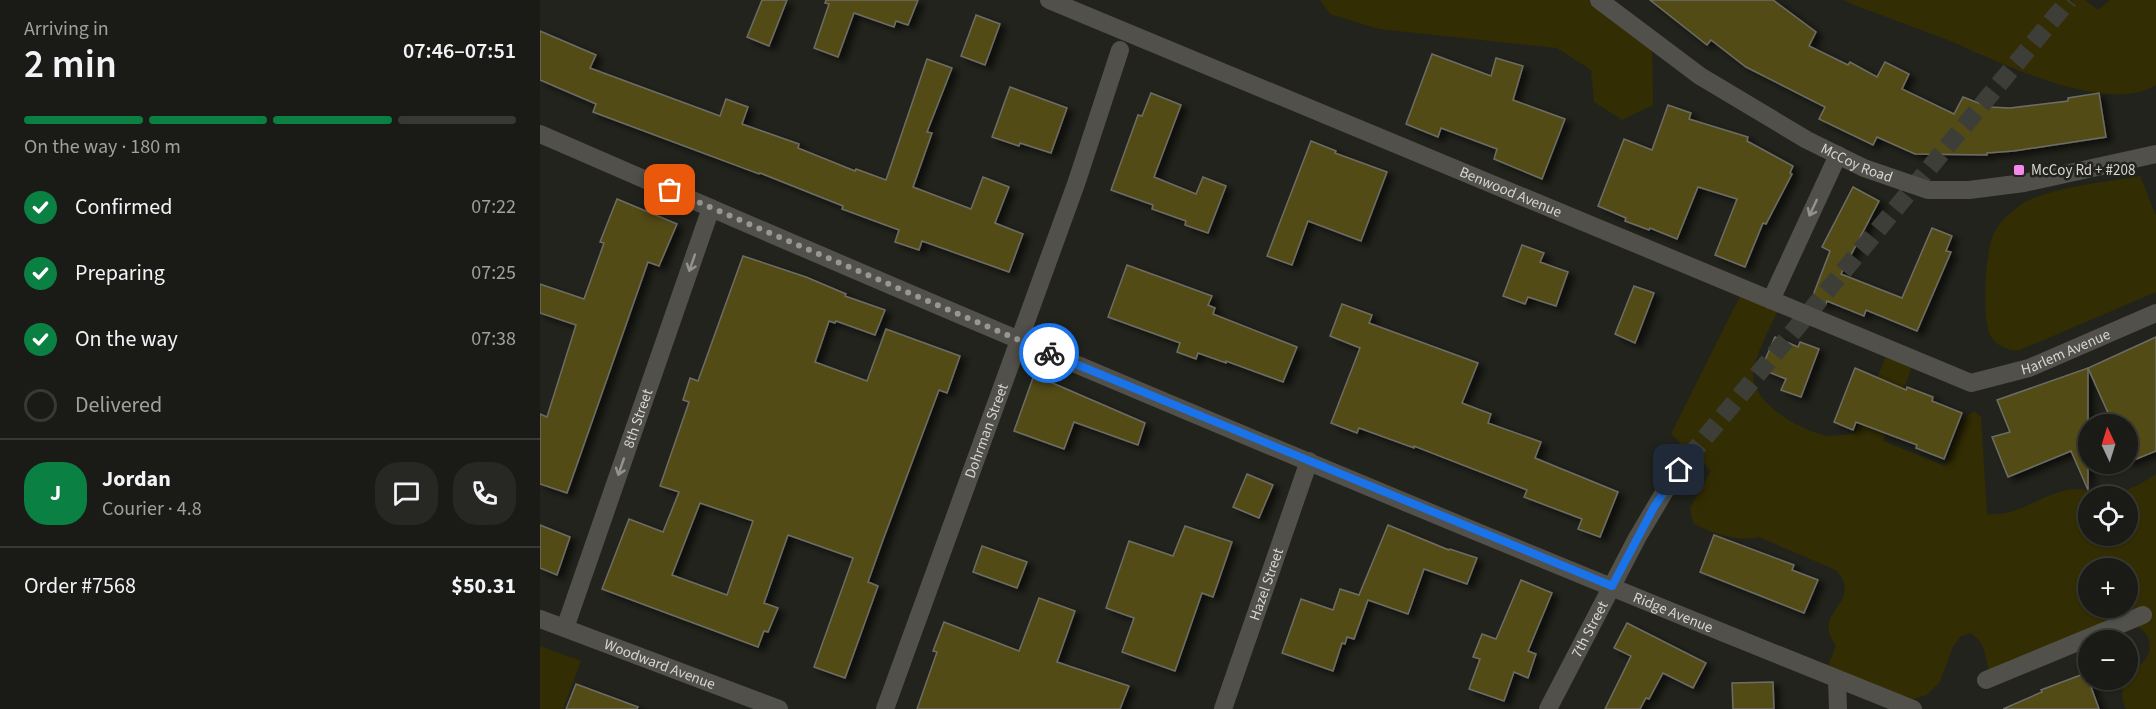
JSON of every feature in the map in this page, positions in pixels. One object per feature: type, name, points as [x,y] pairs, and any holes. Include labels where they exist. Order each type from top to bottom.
[{"type":"street","name":"Benwood Avenue","points":[[1049,0],[1971,383]]},
{"type":"street","name":"McCoy Road","points":[[1599,0],[1700,76],[1807,140],[1864,168],[1928,190],[1969,190],[2024,183],[2156,154]]},
{"type":"street","name":"Dohrman Street","points":[[885,709],[1076,184],[1120,50]]},
{"type":"street","name":"Ridge Avenue","points":[[540,134],[1018,341],[1913,709]]},
{"type":"street","points":[[1771,300],[1838,155]]},
{"type":"street","name":"8th Street","points":[[564,628],[711,208]]},
{"type":"street","name":"Harlem Avenue","points":[[1971,383],[2029,368],[2156,313]]},
{"type":"street","name":"7th Street","points":[[1548,709],[1654,507],[1688,458]]},
{"type":"street","name":"Hazel Street","points":[[1223,709],[1309,461]]},
{"type":"street","points":[[1986,680],[2143,615]]},
{"type":"street","name":"Woodward Avenue","points":[[540,619],[779,709]]},
{"type":"street","points":[[1837,679],[1838,709]]},
{"type":"shaded area","points":[[1320,0],[1596,0],[1652,43],[1653,105],[1622,120],[1594,102],[1591,70],[1557,48],[1379,29],[1330,14]]},
{"type":"shaded area","points":[[1844,0],[2085,0],[2098,10],[2110,0],[2156,0],[2156,85],[2135,93],[2109,94],[2081,90],[2022,72],[1948,40]]},
{"type":"shaded area","points":[[2140,176],[2156,216],[2156,292],[2020,350],[2010,350],[2000,346],[1992,338],[1988,329],[1986,280],[1991,242],[2002,221],[2019,206],[2030,200],[2059,190]]},
{"type":"shaded area","points":[[1743,290],[1780,306],[1760,350],[1753,375],[1760,395],[1790,421],[1827,436],[1855,433],[1888,351],[1914,362],[1883,441],[1945,466],[1962,419],[1974,411],[1981,417],[1987,514],[2008,512],[2057,493],[2078,490],[2078,546],[2138,546],[2138,486],[2135,486],[2156,474],[2156,709],[2126,709],[2123,702],[2123,690],[2138,690],[2138,666],[2144,662],[2150,648],[2146,634],[2132,623],[2113,630],[2078,630],[2078,643],[1990,676],[1982,646],[1970,633],[1960,637],[1953,647],[1939,683],[1926,695],[1905,702],[1826,671],[1836,646],[1830,634],[1829,624],[1843,596],[1845,589],[1843,580],[1836,570],[1759,537],[1725,536],[1693,523],[1690,508],[1711,471],[1671,434]]},
{"type":"shaded area","points":[[540,646],[581,661],[563,709],[540,709]]},
{"type":"building","points":[[762,0],[787,0],[769,46],[747,37]]},
{"type":"building","points":[[826,0],[918,0],[908,25],[896,21],[894,27],[854,13],[838,57],[814,48],[829,4],[825,3]]},
{"type":"building","points":[[1650,0],[1773,0],[1816,32],[1809,46],[1848,65],[1850,62],[1877,77],[1885,62],[1909,74],[1902,89],[1954,114],[1963,97],[1989,107],[2010,108],[2068,101],[2068,98],[2099,93],[2106,137],[1987,153],[1987,155],[1915,154],[1877,137],[1873,145],[1819,119],[1825,107],[1746,67],[1711,40],[1707,45]]},
{"type":"building","points":[[976,15],[1000,24],[985,65],[961,56]]},
{"type":"building","points":[[540,31],[596,55],[590,68],[720,116],[726,99],[748,107],[742,124],[799,144],[798,148],[855,171],[856,169],[886,180],[927,59],[952,68],[927,132],[932,133],[913,187],[971,209],[983,177],[1009,187],[995,223],[1023,234],[1009,272],[922,241],[919,250],[895,242],[899,230],[842,209],[843,206],[760,173],[593,112],[596,104],[540,80]]},
{"type":"building","points":[[1432,54],[1491,76],[1496,58],[1523,66],[1513,100],[1565,119],[1542,179],[1494,159],[1497,149],[1441,128],[1438,137],[1406,124]]},
{"type":"building","points":[[1010,87],[1067,108],[1051,153],[992,137]]},
{"type":"building","points":[[1151,93],[1181,105],[1154,177],[1196,194],[1203,177],[1226,186],[1208,233],[1185,225],[1186,221],[1152,209],[1153,205],[1111,190],[1138,115],[1142,116]]},
{"type":"building","points":[[1668,105],[1691,113],[1689,119],[1748,137],[1747,141],[1793,166],[1790,173],[1792,174],[1766,224],[1763,223],[1745,267],[1715,255],[1737,199],[1698,187],[1677,239],[1625,221],[1626,218],[1598,206],[1624,139],[1652,150]]},
{"type":"building","points":[[1311,141],[1336,151],[1335,153],[1387,172],[1361,241],[1308,221],[1292,265],[1267,256]]},
{"type":"building","points":[[1853,187],[1879,201],[1841,274],[1902,298],[1932,228],[1952,236],[1946,251],[1951,252],[1917,331],[1866,310],[1864,316],[1827,301],[1826,304],[1812,298],[1830,251],[1822,247]]},
{"type":"building","points":[[617,199],[677,224],[659,266],[648,262],[567,493],[540,484],[540,414],[547,417],[576,325],[540,313],[540,284],[584,299],[604,243],[600,242]]},
{"type":"building","points":[[1522,245],[1544,253],[1540,262],[1568,272],[1556,306],[1528,297],[1525,304],[1503,296]]},
{"type":"building","points":[[743,256],[806,277],[846,294],[845,296],[885,310],[875,335],[836,321],[835,323],[829,321],[815,362],[867,381],[886,329],[960,356],[947,393],[939,390],[868,582],[878,586],[845,678],[814,667],[853,558],[788,535],[764,603],[778,608],[768,632],[764,631],[758,647],[602,589],[629,519],[663,532],[679,492],[660,486],[689,402],[683,400],[690,378],[698,381]],"holes":[[[700,503],[753,521],[727,595],[672,575]]]},
{"type":"building","points":[[1127,265],[1212,296],[1208,305],[1215,308],[1213,314],[1297,347],[1283,382],[1198,353],[1196,359],[1177,352],[1180,343],[1108,317]]},
{"type":"building","points":[[1634,286],[1654,293],[1635,343],[1615,334]]},
{"type":"building","points":[[1342,304],[1372,315],[1369,323],[1478,363],[1462,403],[1491,414],[1488,423],[1541,442],[1535,458],[1618,492],[1600,537],[1578,529],[1582,519],[1524,497],[1527,490],[1414,446],[1414,448],[1359,428],[1357,433],[1331,423],[1360,348],[1330,336]]},
{"type":"building","points":[[1775,337],[1798,347],[1800,342],[1819,349],[1801,397],[1781,390],[1786,379],[1761,369]]},
{"type":"building","points":[[2156,337],[2156,451],[2138,458],[2138,414],[2109,414],[2088,368]]},
{"type":"building","points":[[1855,368],[1906,390],[1907,387],[1933,397],[1932,401],[1962,413],[1944,459],[1916,448],[1917,445],[1856,422],[1853,430],[1834,422]]},
{"type":"building","points":[[2088,368],[2088,414],[2078,414],[2078,467],[2071,451],[2008,477],[1992,437],[2010,432],[1997,400]]},
{"type":"building","points":[[1034,375],[1145,423],[1138,445],[1074,422],[1064,449],[1014,431]]},
{"type":"building","points":[[1247,474],[1273,485],[1259,518],[1233,507]]},
{"type":"building","points":[[2081,474],[2088,474],[2086,486]]},
{"type":"building","points":[[540,525],[570,537],[557,575],[540,568]]},
{"type":"building","points":[[1388,525],[1449,550],[1477,558],[1467,584],[1424,569],[1408,614],[1368,600],[1354,639],[1347,637],[1345,644],[1342,643],[1333,671],[1282,653],[1301,599],[1333,610],[1340,589],[1359,595]]},
{"type":"building","points":[[1185,526],[1232,542],[1213,597],[1202,593],[1175,671],[1122,652],[1134,618],[1106,608],[1129,541],[1173,556]]},
{"type":"building","points":[[1714,535],[1794,565],[1792,570],[1818,580],[1804,613],[1700,572]]},
{"type":"building","points":[[982,546],[1027,562],[1017,588],[973,572]]},
{"type":"building","points":[[1521,580],[1552,593],[1528,651],[1536,654],[1528,678],[1514,672],[1504,701],[1469,689],[1480,659],[1473,657],[1482,634],[1496,639]]},
{"type":"building","points":[[1039,598],[1075,611],[1057,662],[1129,686],[1120,709],[917,709],[937,652],[933,651],[944,622],[1019,651]]},
{"type":"building","points":[[1627,623],[1706,663],[1693,688],[1663,673],[1649,699],[1646,698],[1640,709],[1605,709],[1631,656],[1614,648]]},
{"type":"building","points":[[2078,676],[2078,690],[2092,690],[2099,709],[2003,709],[2042,692],[2041,690]]},
{"type":"building","points":[[1773,682],[1774,709],[1733,709],[1732,683]]},
{"type":"building","points":[[576,684],[638,707],[637,709],[566,709]]},
{"type":"tunnel","points":[[1688,458],[2069,0]]},
{"type":"way so far","points":[[670,190],[1049,353]]},
{"type":"place","name":"McCoy Rd + #208","points":[[2019,170]]},
{"type":"route","points":[[1049,353],[1612,586],[1654,507],[1679,470]]}]
